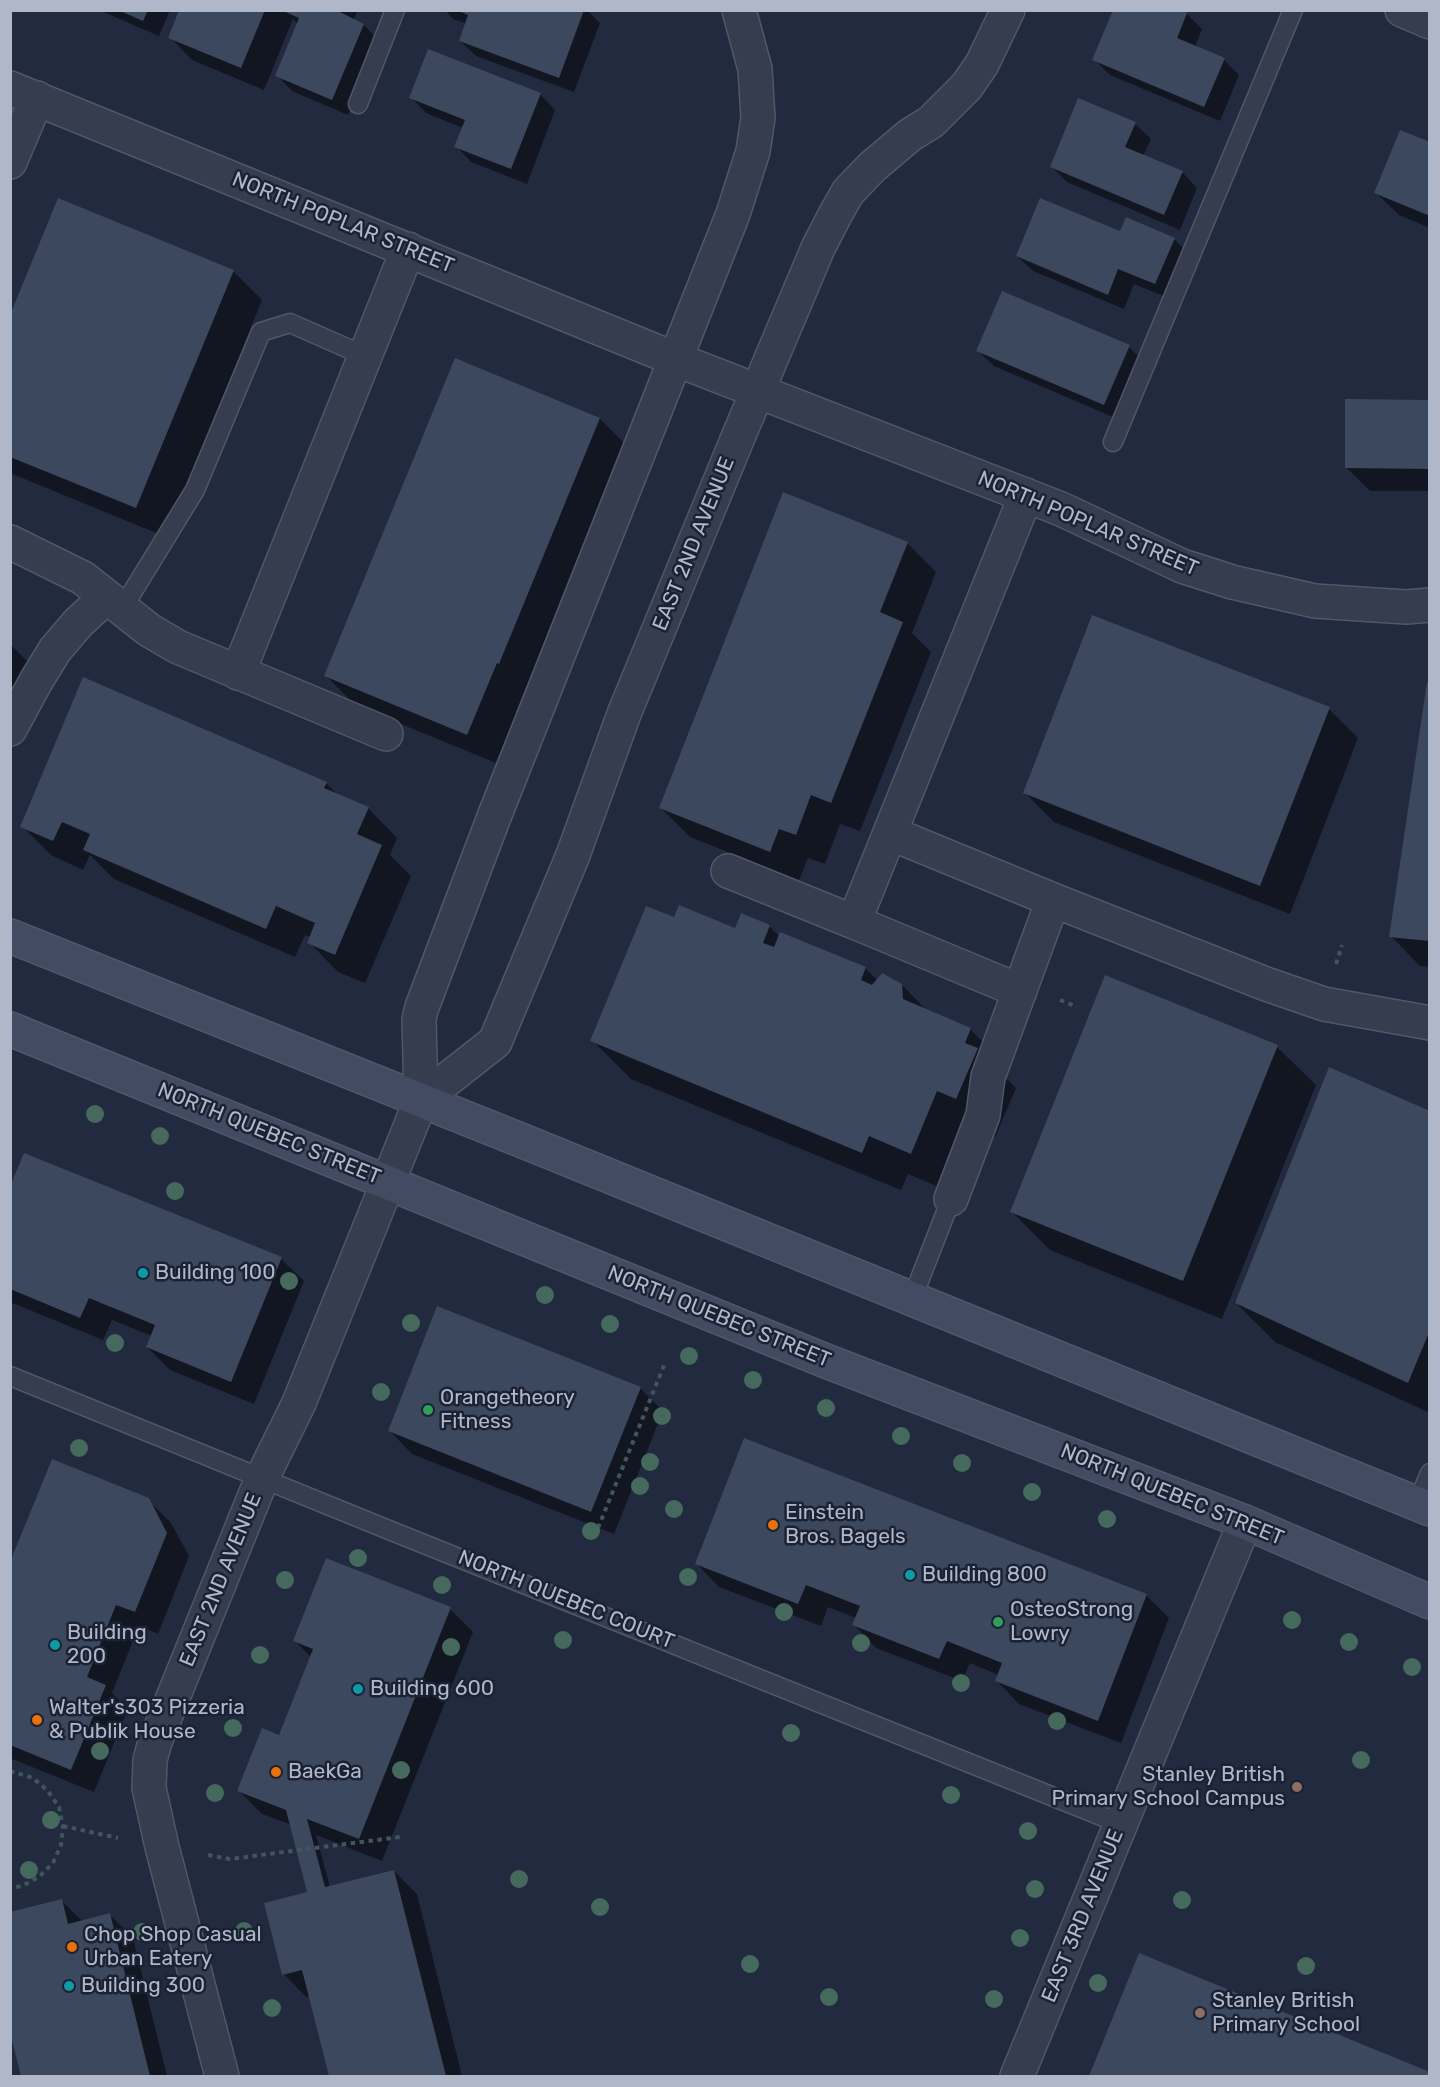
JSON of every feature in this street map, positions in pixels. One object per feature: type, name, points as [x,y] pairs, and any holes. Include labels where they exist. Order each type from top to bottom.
[{"type":"main road","points":[[10,936],[421,1100],[1423,1507]]},
{"type":"main road","name":"NORTH QUEBEC STREET","points":[[10,1029],[826,1361],[1245,1522],[1430,1602]]},
{"type":"street","name":"EAST 2ND AVENUE","points":[[222,2076],[162,1847],[149,1788],[149,1774],[155,1742],[262,1478],[299,1402],[421,1100],[419,1019],[423,1007],[498,806],[733,214],[753,152],[758,118],[755,69],[739,10]]},
{"type":"street","name":"EAST 2ND AVENUE","points":[[421,1100],[495,1042],[573,855],[624,714],[758,390],[818,248],[848,192],[872,167],[910,135],[931,122],[967,87],[1008,10]]},
{"type":"street","points":[[1402,10],[1430,22]]},
{"type":"street","name":"NORTH POPLAR STREET","points":[[24,93],[675,359],[1026,495],[1111,532],[1162,558],[1232,582],[1315,601],[1372,605],[1430,605]]},
{"type":"street","points":[[10,162],[24,93]]},
{"type":"street","points":[[238,673],[408,249]]},
{"type":"street","points":[[854,922],[1026,495]]},
{"type":"street","points":[[10,542],[83,578],[149,630],[178,647],[386,734]]},
{"type":"street","points":[[10,729],[55,651],[78,623],[114,603]]},
{"type":"street","points":[[890,833],[1266,984],[1324,1004],[1430,1023]]},
{"type":"street","points":[[728,871],[1020,991]]},
{"type":"street","points":[[951,1199],[983,1115],[988,1077],[1053,900]]},
{"type":"street","name":"EAST 3RD AVENUE","points":[[1017,2076],[1245,1522]]},
{"type":"lane","points":[[358,104],[395,10]]},
{"type":"lane","points":[[1113,442],[1293,10]]},
{"type":"lane","points":[[114,603],[195,490],[261,332],[290,323],[365,356]]},
{"type":"lane","points":[[912,1299],[951,1199]]},
{"type":"lane","name":"NORTH QUEBEC COURT","points":[[10,1376],[1121,1824]]},
{"type":"lane","points":[[1423,1507],[1430,1473]]},
{"type":"path","points":[[598,1528],[665,1363]]},
{"type":"path","points":[[10,1771],[33,1778],[48,1791],[59,1806],[63,1826],[61,1845],[53,1863],[39,1877],[22,1886],[10,1888]]},
{"type":"path","points":[[63,1826],[97,1834]]},
{"type":"path","points":[[207,1855],[230,1859],[400,1838]]},
{"type":"building","points":[[118,10],[148,10],[143,21]]},
{"type":"building","points":[[179,10],[265,10],[241,68],[168,38]]},
{"type":"building","points":[[281,10],[336,10],[364,24],[332,100],[275,76],[299,18]]},
{"type":"building","points":[[457,10],[584,10],[559,78],[459,41],[468,15]]},
{"type":"building","points":[[1113,10],[1182,10],[1187,13],[1177,38],[1225,58],[1204,107],[1092,60]]},
{"type":"building","points":[[428,49],[541,93],[511,169],[454,147],[465,120],[409,98]]},
{"type":"building","points":[[1078,98],[1136,122],[1125,147],[1183,171],[1164,215],[1050,167]]},
{"type":"building","points":[[1400,130],[1430,142],[1430,216],[1374,193]]},
{"type":"building","points":[[58,198],[234,270],[136,508],[10,457],[10,315]]},
{"type":"building","points":[[1040,198],[1120,231],[1126,217],[1175,238],[1155,284],[1118,269],[1108,295],[1016,256]]},
{"type":"building","points":[[1002,291],[1130,345],[1104,405],[976,351]]},
{"type":"building","points":[[455,358],[600,418],[499,664],[497,663],[467,735],[324,676]]},
{"type":"building","points":[[1345,399],[1430,400],[1430,469],[1345,468]]},
{"type":"building","points":[[783,492],[908,542],[880,612],[903,622],[831,803],[811,795],[796,835],[779,829],[770,852],[659,808]]},
{"type":"building","points":[[1092,615],[1330,707],[1260,886],[1023,793]]},
{"type":"building","points":[[83,677],[327,782],[324,788],[369,807],[357,834],[382,845],[335,955],[307,943],[315,923],[276,906],[266,929],[83,850],[90,834],[62,822],[53,841],[20,827]]},
{"type":"building","points":[[1427,682],[1430,682],[1430,941],[1389,937]]},
{"type":"building","points":[[679,905],[735,928],[741,913],[770,925],[763,943],[774,947],[780,932],[866,967],[861,980],[872,985],[882,973],[902,984],[903,999],[971,1028],[965,1043],[978,1048],[956,1099],[937,1091],[911,1154],[869,1136],[862,1153],[590,1041],[646,906],[674,917]]},
{"type":"building","points":[[1105,975],[1278,1045],[1183,1281],[1010,1212]]},
{"type":"building","points":[[1329,1067],[1430,1111],[1430,1330],[1408,1383],[1235,1303]]},
{"type":"building","name":"Building 100","points":[[24,1153],[282,1257],[231,1382],[146,1347],[155,1325],[89,1298],[80,1318],[10,1289],[10,1186]]},
{"type":"building","points":[[437,1306],[641,1387],[591,1512],[388,1431]]},
{"type":"building","name":"Building 800","points":[[744,1438],[1147,1594],[1098,1721],[995,1681],[1002,1663],[947,1641],[939,1659],[852,1625],[860,1606],[806,1585],[798,1604],[695,1564]]},
{"type":"building","name":"Building 200","points":[[52,1459],[149,1498],[167,1533],[135,1612],[116,1605],[87,1677],[106,1685],[71,1770],[10,1745],[10,1562]]},
{"type":"building","points":[[326,1558],[451,1607],[359,1839],[307,1819],[325,1887],[394,1870],[446,2076],[329,2076],[302,1970],[282,1975],[264,1903],[307,1892],[286,1810],[237,1791],[262,1728],[279,1735],[313,1649],[293,1641]]},
{"type":"building","name":"Building 300","points":[[62,1899],[68,1924],[110,1913],[150,2076],[21,2076],[10,2033],[10,1912]]},
{"type":"building","name":"Stanley British Primary School","points":[[1139,1953],[1430,2072],[1430,2076],[1089,2076]]},
{"type":"place","name":"Building 100","points":[[143,1273]]},
{"type":"place","name":"Orangetheory Fitness","points":[[428,1410]]},
{"type":"place","name":"Einstein Bros. Bagels","points":[[773,1525]]},
{"type":"place","name":"Building 800","points":[[910,1575]]},
{"type":"place","name":"OsteoStrong Lowry","points":[[998,1622]]},
{"type":"place","name":"Building 200","points":[[55,1645]]},
{"type":"place","name":"Building 600","points":[[358,1689]]},
{"type":"place","name":"Walter's303 Pizzeria & Publik House","points":[[37,1720]]},
{"type":"place","name":"BaekGa","points":[[276,1772]]},
{"type":"place","name":"Stanley British Primary School Campus","points":[[1297,1787]]},
{"type":"place","name":"Chop Shop Casual Urban Eatery","points":[[72,1947]]},
{"type":"place","name":"Building 300","points":[[69,1986]]},
{"type":"place","name":"Stanley British Primary School","points":[[1200,2013]]}]
